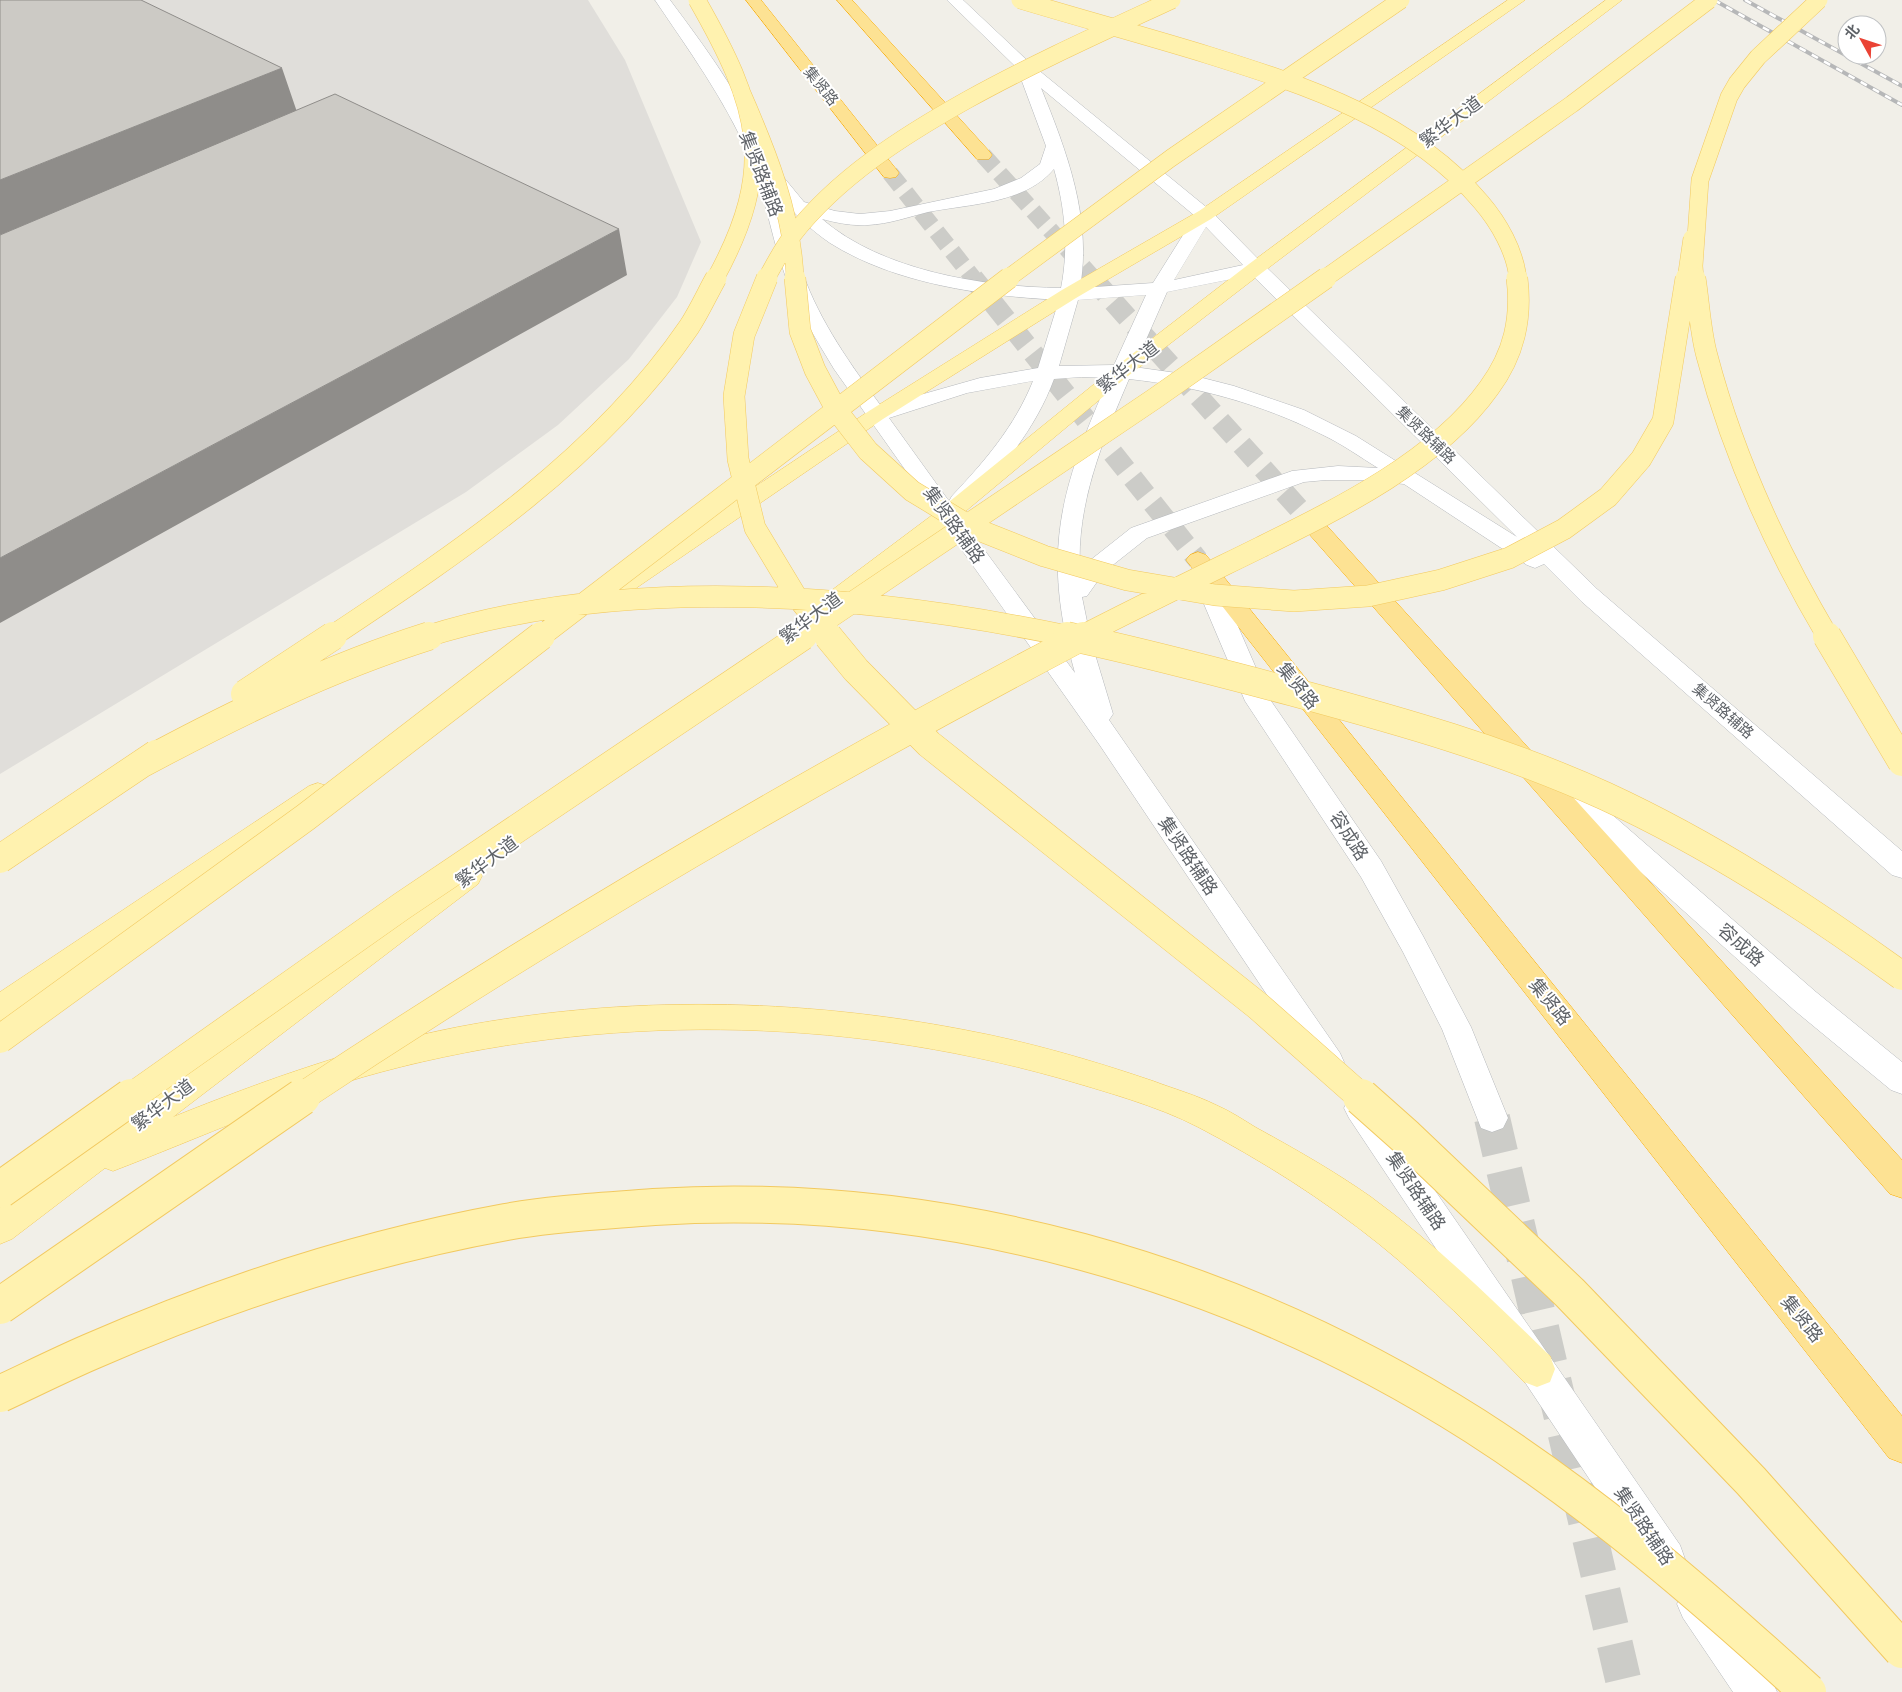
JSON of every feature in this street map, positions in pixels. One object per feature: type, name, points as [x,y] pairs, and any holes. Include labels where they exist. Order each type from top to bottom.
[{"type":"highway","name":"集贤路","points":[[752,0],[890,173]]},
{"type":"highway","points":[[844,0],[983,155]]},
{"type":"highway","points":[[1310,521],[1902,1183]]},
{"type":"highway","name":"集贤路","points":[[1198,560],[1902,1445]]},
{"type":"main road","points":[[698,0],[720,39],[763,141],[789,227],[794,259],[795,294],[803,339],[814,370],[837,411],[868,451],[912,491],[971,527],[1044,556],[1127,580],[1215,595],[1294,601],[1368,596],[1442,580],[1509,558],[1564,529],[1608,497],[1641,459],[1663,421],[1704,160],[1730,96],[1749,68],[1772,42],[1819,0]]},
{"type":"main road","points":[[0,1306],[276,1114],[525,954],[746,822],[955,706],[1123,615],[1361,493],[1423,453],[1480,402],[1497,377],[1510,350],[1518,323],[1520,297],[1510,248],[1499,225],[1481,202],[1455,175],[1414,142],[1360,111],[1328,96],[1231,62],[1020,0]]},
{"type":"main road","points":[[1172,0],[1025,68],[926,123],[878,155],[832,193],[790,237],[763,284],[744,335],[734,396],[738,460],[755,528],[796,596],[808,611],[856,670],[929,744],[1258,1006],[1406,1137],[1570,1293],[1752,1481],[1902,1650]]},
{"type":"main road","points":[[0,1039],[306,817],[959,314],[1171,158],[1401,0]]},
{"type":"main road","points":[[0,1008],[876,415],[1069,294],[1205,215],[1518,0]]},
{"type":"main road","name":"繁华大道","points":[[0,1228],[947,515],[1121,372],[1256,268],[1615,0]]},
{"type":"main road","points":[[0,1190],[402,906],[1154,399],[1572,104],[1709,0]]},
{"type":"main road","points":[[0,859],[466,545],[525,500],[577,456],[620,412],[689,330],[713,290],[744,220],[752,183],[754,150],[750,119],[741,91]]},
{"type":"main road","points":[[1692,238],[1694,282],[1701,329],[1712,379],[1728,433],[1752,492],[1782,554],[1902,762]]},
{"type":"main road","points":[[141,764],[226,717],[311,679],[393,646],[480,622],[562,607],[654,599],[725,597],[804,599],[904,607],[998,622],[1188,662],[1446,734],[1528,764],[1607,797],[1686,837],[1755,876],[1846,934],[1902,976]]},
{"type":"main road","points":[[74,1172],[180,1128],[282,1089],[382,1058],[479,1036],[573,1023],[663,1017],[756,1017],[852,1024],[938,1037],[1026,1056],[1112,1080],[1198,1112],[1286,1160],[1371,1217],[1454,1287],[1537,1369]]},
{"type":"main road","points":[[0,1394],[96,1349],[201,1308],[308,1271],[413,1242],[509,1221],[612,1210],[712,1204],[810,1207],[904,1216],[1003,1233],[1098,1255],[1188,1284],[1264,1315],[1374,1368],[1473,1425],[1572,1494],[1673,1573],[1808,1692]]},
{"type":"street","name":"集贤路辅路","points":[[662,0],[693,42],[731,101],[758,157],[777,214],[794,275],[814,320],[844,368],[947,515],[1108,737],[1757,1692]]},
{"type":"street","name":"集贤路辅路","points":[[954,0],[1025,67],[1205,215],[1256,268],[1589,595],[1902,867]]},
{"type":"street","points":[[947,515],[1002,452],[1024,420],[1040,388],[1069,294],[1074,262],[1074,234],[1066,181],[1055,145],[1025,67]]},
{"type":"street","points":[[787,196],[804,207],[825,216],[851,220],[880,218],[996,193],[1022,184],[1040,174],[1052,160],[1055,145]]},
{"type":"street","points":[[758,157],[787,196],[827,232],[854,248],[886,262],[962,284],[997,289],[1069,294],[1116,293],[1160,287],[1256,268]]},
{"type":"street","points":[[1108,737],[1080,650],[1072,608],[1068,567],[1069,528],[1075,490],[1100,421],[1160,287],[1205,215]]},
{"type":"street","points":[[876,415],[963,387],[1045,373],[1121,372],[1194,382],[1242,394],[1332,431],[1415,480],[1589,595]]},
{"type":"street","points":[[1072,608],[1081,585],[1096,567],[1139,533],[1300,476],[1327,471],[1361,472],[1415,480]]},
{"type":"street","name":"容成路","points":[[1198,560],[1258,701],[1371,869],[1456,1027],[1492,1118]]},
{"type":"street","name":"容成路","points":[[1494,727],[1798,995],[1902,1080]]},
{"type":"shaded area","points":[[0,0],[588,0],[625,60],[701,242],[677,297],[629,359],[558,425],[466,492],[0,774]]},
{"type":"building","points":[[0,0],[141,0],[282,68],[0,180]]},
{"type":"building","points":[[335,94],[619,229],[0,558],[0,235]]},
{"type":"tunnel","points":[[983,155],[1094,279]]},
{"type":"tunnel","points":[[890,173],[974,279]]},
{"type":"tunnel","points":[[973,278],[1198,560]]},
{"type":"tunnel","points":[[1092,278],[1310,521]]},
{"type":"tunnel","points":[[1492,1118],[1626,1692]]},
{"type":"railway","points":[[1714,0],[1902,105]]},
{"type":"railway","points":[[1745,0],[1902,86]]}]
